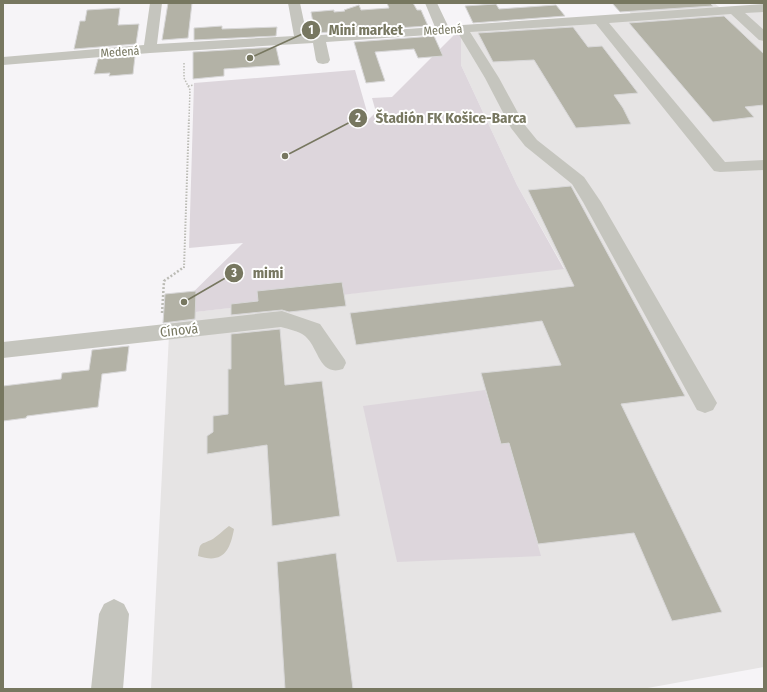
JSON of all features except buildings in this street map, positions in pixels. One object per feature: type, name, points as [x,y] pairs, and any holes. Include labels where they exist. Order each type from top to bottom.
[{"type":"street","points":[[150,49],[156,3]]},
{"type":"street","points":[[294,3],[301,40]]},
{"type":"street","points":[[431,3],[443,30]]},
{"type":"street","points":[[572,8],[582,20]]},
{"type":"street","name":"Medená","points":[[3,61],[150,49],[319,39],[764,8]]},
{"type":"street","points":[[734,10],[764,37]]},
{"type":"street","points":[[599,19],[720,167],[764,165]]},
{"type":"street","points":[[461,28],[492,78],[517,125],[531,143],[578,181],[592,202],[705,403]]},
{"type":"street","points":[[319,39],[323,60]]},
{"type":"street","name":"Cínová","points":[[3,350],[282,319],[312,330],[334,360],[335,364]]},
{"type":"street","points":[[107,689],[114,614]]},
{"type":"path","points":[[162,332],[164,281],[184,268],[190,90],[184,78],[184,59]]},
{"type":"path","points":[[188,86],[194,85]]},
{"type":"shaded area","points":[[625,3],[714,3],[723,10],[764,8],[764,667],[642,689],[151,689],[170,315],[564,268],[517,185],[461,65],[461,28],[632,16]]},
{"type":"shaded area","points":[[461,28],[461,65],[517,185],[564,269],[170,315],[243,243],[189,248],[194,83],[355,70],[369,119],[376,112],[372,98],[392,97]]},
{"type":"shaded area","points":[[485,390],[501,444],[509,443],[541,556],[397,562],[363,406]]},
{"type":"shaded area","points":[[229,526],[234,529],[230,544],[224,554],[214,558],[198,556],[201,545],[213,539]]},
{"type":"place","name":"Mini market","points":[[250,58]]},
{"type":"place","name":"Štadión FK Košice-Barca","points":[[285,156]]},
{"type":"place","name":"mimi","points":[[184,302]]}]
